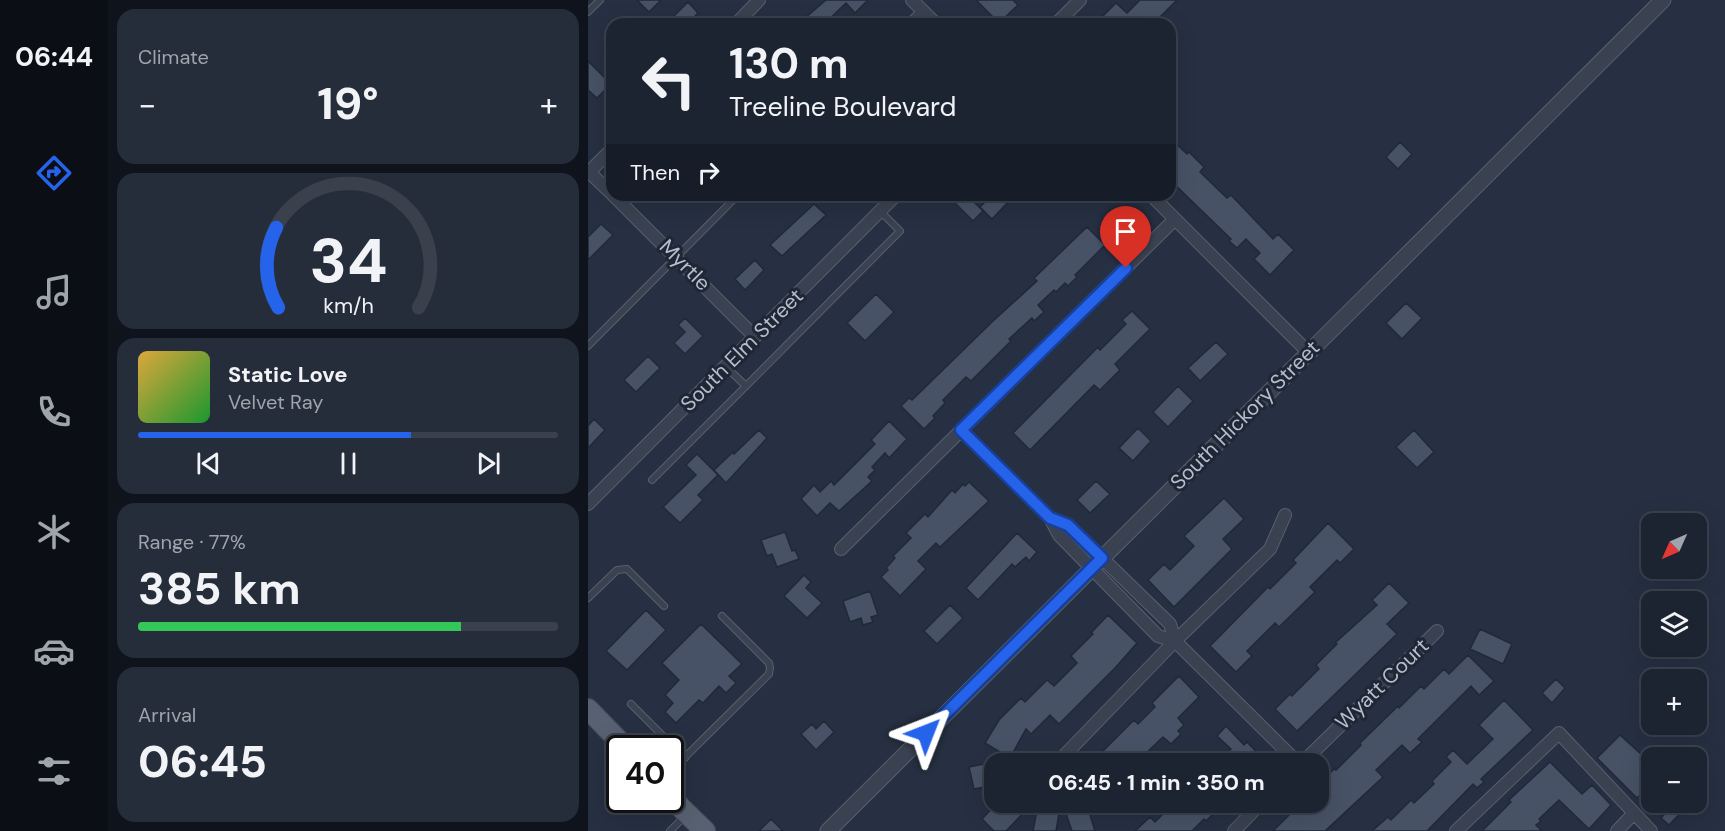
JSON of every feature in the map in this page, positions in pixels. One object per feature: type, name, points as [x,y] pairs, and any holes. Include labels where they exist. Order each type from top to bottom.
[{"type":"main road","points":[[588,709],[613,735]]},
{"type":"main road","points":[[684,810],[705,831]]},
{"type":"street","points":[[742,18],[759,0]]},
{"type":"street","points":[[912,0],[930,18]]},
{"type":"street","points":[[1062,18],[1080,0]]},
{"type":"street","name":"South Hickory Street","points":[[828,831],[1663,0]]},
{"type":"street","points":[[589,172],[606,155]]},
{"type":"street","name":"Myrtle","points":[[589,172],[606,188]]},
{"type":"street","name":"Myrtle","points":[[620,201],[755,337]]},
{"type":"street","name":"South Elm Street","points":[[588,504],[890,201]]},
{"type":"street","points":[[1157,201],[1308,352]]},
{"type":"street","points":[[841,549],[1175,219]]},
{"type":"street","points":[[961,430],[1050,518],[1059,535],[1158,636],[1175,641],[1289,753]]},
{"type":"street","points":[[1067,753],[1175,641],[1270,549],[1285,515]]},
{"type":"street","points":[[1050,518],[1068,525],[1170,624],[1175,641]]},
{"type":"street","name":"Wyatt Court","points":[[1311,753],[1437,630]]},
{"type":"street","points":[[1456,831],[1559,733],[1651,831]]},
{"type":"street","points":[[1234,831],[1251,813]]},
{"type":"street","points":[[1617,831],[1634,813]]},
{"type":"lane","points":[[588,12],[600,0]]},
{"type":"lane","points":[[913,18],[921,10]]},
{"type":"lane","points":[[588,346],[732,201]]},
{"type":"lane","points":[[652,480],[900,231],[880,211]]},
{"type":"lane","points":[[726,367],[746,386]]},
{"type":"lane","points":[[588,598],[617,570],[627,569],[664,606]]},
{"type":"lane","points":[[631,704],[685,758],[769,674],[769,663],[722,616]]},
{"type":"lane","points":[[669,831],[687,813]]},
{"type":"building","points":[[637,0],[661,0],[649,12]]},
{"type":"building","points":[[826,0],[868,0],[855,13],[846,3],[830,18],[805,18]]},
{"type":"building","points":[[976,0],[1013,0],[1018,5],[1004,18],[994,18]]},
{"type":"building","points":[[1140,0],[1177,0],[1159,18],[1101,18],[1116,3],[1127,13]]},
{"type":"building","points":[[688,2],[698,13],[693,18],[672,18]]},
{"type":"building","points":[[588,61],[606,79],[606,89],[597,98],[588,90]]},
{"type":"building","points":[[1400,142],[1412,154],[1398,169],[1386,157]]},
{"type":"building","points":[[1176,144],[1187,154],[1189,152],[1204,167],[1200,172],[1227,198],[1231,195],[1273,239],[1278,234],[1294,250],[1270,275],[1254,259],[1260,253],[1246,239],[1237,248],[1229,241],[1231,239],[1176,186]]},
{"type":"building","points":[[953,201],[973,201],[983,211],[973,221]]},
{"type":"building","points":[[986,201],[1009,201],[992,219],[980,207]]},
{"type":"building","points":[[814,204],[826,215],[782,256],[770,245]]},
{"type":"building","points":[[601,224],[613,235],[588,260],[588,237]]},
{"type":"building","points":[[1087,227],[1105,245],[1075,275],[1077,277],[1068,286],[1065,283],[1038,305],[1044,312],[1034,321],[1032,318],[1009,339],[1011,341],[971,381],[966,377],[943,400],[945,403],[924,429],[901,406],[909,398],[912,400],[1037,281],[1034,278]]},
{"type":"building","points":[[755,260],[764,270],[745,290],[735,279]]},
{"type":"building","points":[[876,294],[894,312],[865,341],[847,323]]},
{"type":"building","points":[[1406,303],[1422,318],[1402,339],[1386,323]]},
{"type":"building","points":[[1132,311],[1150,329],[1115,364],[1120,370],[1100,390],[1094,385],[1030,450],[1013,433],[1098,347],[1100,350],[1126,324],[1122,320]]},
{"type":"building","points":[[685,318],[703,336],[685,354],[674,343],[685,332],[678,325]]},
{"type":"building","points":[[1216,342],[1228,354],[1200,381],[1188,368]]},
{"type":"building","points":[[648,356],[660,368],[636,392],[624,380]]},
{"type":"building","points":[[1178,386],[1193,401],[1168,427],[1153,412]]},
{"type":"building","points":[[594,419],[605,430],[588,448],[588,426]]},
{"type":"building","points":[[889,421],[907,439],[889,458],[885,453],[872,467],[875,470],[868,477],[872,481],[839,511],[830,503],[817,516],[801,499],[814,485],[820,492],[831,481],[834,485],[875,444],[871,440]]},
{"type":"building","points":[[1138,428],[1151,441],[1133,461],[1119,448]]},
{"type":"building","points":[[759,430],[767,438],[726,483],[714,470]]},
{"type":"building","points":[[1414,430],[1434,452],[1417,468],[1396,447]]},
{"type":"building","points":[[697,454],[718,475],[698,495],[703,500],[680,523],[663,507],[696,475],[686,465]]},
{"type":"building","points":[[1096,481],[1110,494],[1090,513],[1077,500]]},
{"type":"building","points":[[969,482],[989,501],[940,547],[936,543],[918,561],[926,569],[900,596],[881,577],[895,558],[893,556],[911,538],[906,533],[925,514],[928,517],[952,490],[955,493],[963,484],[965,486]]},
{"type":"building","points":[[1224,498],[1244,519],[1223,539],[1232,549],[1174,607],[1148,580],[1164,564],[1170,570],[1194,546],[1184,536]]},
{"type":"building","points":[[1328,523],[1354,549],[1340,563],[1337,560],[1310,587],[1315,592],[1279,627],[1275,623],[1247,651],[1252,656],[1236,672],[1210,646],[1268,587],[1270,589],[1296,563],[1293,560]]},
{"type":"building","points":[[785,532],[792,551],[795,550],[799,559],[777,567],[772,554],[767,556],[761,540]]},
{"type":"building","points":[[1017,533],[1037,552],[1029,561],[1026,557],[1015,567],[1012,564],[978,600],[966,588]]},
{"type":"building","points":[[804,575],[811,582],[806,588],[822,603],[807,618],[784,596]]},
{"type":"building","points":[[1389,583],[1409,603],[1387,624],[1397,634],[1297,731],[1275,709],[1290,694],[1292,696],[1319,669],[1316,665],[1337,644],[1335,643],[1377,605],[1372,600]]},
{"type":"building","points":[[870,591],[878,615],[871,617],[873,622],[863,625],[861,618],[850,622],[843,601]]},
{"type":"building","points":[[950,605],[963,618],[937,644],[924,631]]},
{"type":"building","points":[[646,610],[666,630],[627,670],[606,651]]},
{"type":"building","points":[[1108,615],[1137,643],[1059,724],[1050,715],[1031,734],[1026,729],[1013,753],[1002,753],[985,743],[999,720],[1021,698],[1025,702],[1047,680],[1054,686],[1077,663],[1071,656],[1093,634],[1091,633]]},
{"type":"building","points":[[701,624],[742,664],[729,676],[736,683],[726,693],[719,686],[703,703],[699,700],[676,723],[665,712],[673,703],[665,695],[679,680],[662,663]]},
{"type":"building","points":[[1480,629],[1512,644],[1503,664],[1470,649]]},
{"type":"building","points":[[1468,655],[1494,681],[1479,695],[1471,686],[1418,739],[1422,742],[1410,753],[1402,745],[1376,770],[1383,777],[1325,831],[1273,831],[1291,813],[1329,813],[1329,774],[1334,769],[1336,770],[1361,745],[1360,743],[1421,686],[1424,689],[1444,669],[1449,674]]},
{"type":"building","points":[[1179,676],[1199,697],[1178,718],[1184,725],[1178,731],[1181,734],[1171,744],[1163,737],[1146,753],[1101,753],[1134,720],[1138,724],[1155,707],[1152,703]]},
{"type":"building","points":[[1556,679],[1565,688],[1552,703],[1542,693]]},
{"type":"building","points":[[1504,700],[1533,730],[1481,779],[1484,782],[1477,788],[1473,784],[1427,831],[1372,831],[1388,817],[1391,820],[1411,800],[1414,803],[1434,784],[1432,781],[1451,762],[1446,757],[1453,750],[1467,764],[1493,739],[1479,725]]},
{"type":"building","points":[[824,721],[834,732],[816,750],[801,734],[812,724],[816,729]]},
{"type":"building","points":[[1226,726],[1244,745],[1247,742],[1258,753],[1227,753],[1231,749],[1217,736]]},
{"type":"building","points":[[1620,735],[1641,754],[1641,794],[1637,798],[1597,758]]},
{"type":"building","points":[[1550,762],[1582,794],[1592,785],[1611,805],[1589,829],[1559,800],[1539,819],[1541,821],[1536,825],[1542,831],[1482,831],[1511,802],[1509,800]]},
{"type":"building","points":[[984,764],[984,787],[974,789],[969,767]]},
{"type":"building","points":[[988,813],[1023,813],[1006,831],[994,831],[982,819]]},
{"type":"building","points":[[1036,813],[1059,814],[1056,831],[1033,831]]},
{"type":"building","points":[[1066,813],[1089,813],[1095,831],[1072,831]]},
{"type":"building","points":[[1164,813],[1214,813],[1192,831],[1135,831],[1150,817],[1155,822]]},
{"type":"building","points":[[1666,813],[1680,813],[1669,825],[1661,818]]},
{"type":"building","points":[[771,819],[783,831],[759,831]]},
{"type":"route","points":[[926,733],[1102,558],[1068,525],[1050,518],[961,430],[1126,268]]}]
